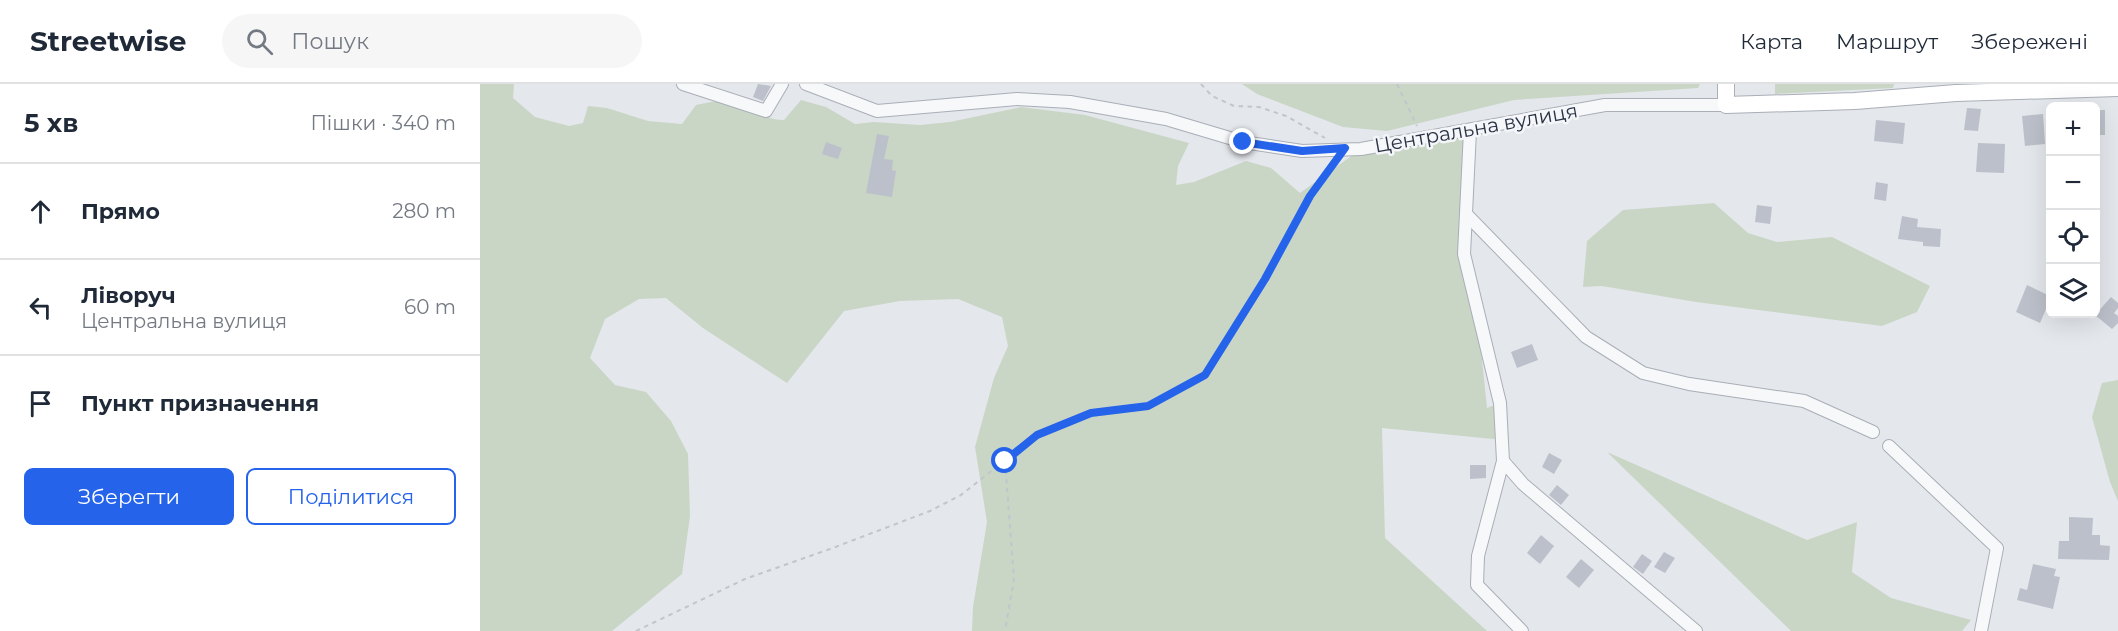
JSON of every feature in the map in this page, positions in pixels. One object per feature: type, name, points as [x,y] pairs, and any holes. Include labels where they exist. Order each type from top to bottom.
[{"type":"street","points":[[683,84],[766,111],[782,84]]},
{"type":"street","name":"Центральна вулиця","points":[[806,84],[877,111],[1017,99],[1070,102],[1166,118],[1243,142],[1302,151],[1361,149],[1605,105],[1726,105]]},
{"type":"street","points":[[1726,84],[1726,105],[1956,93],[2118,88]]},
{"type":"street","points":[[1470,131],[1464,254],[1500,403],[1503,461],[1478,556],[1477,585],[1522,631]]},
{"type":"street","points":[[1467,215],[1586,337],[1643,373],[1689,384],[1804,401],[1872,432]]},
{"type":"street","points":[[1889,446],[1997,548],[1981,631]]},
{"type":"street","points":[[1503,461],[1531,492],[1696,631]]},
{"type":"path","points":[[636,631],[745,579],[930,511],[962,495],[1037,435],[1091,413],[1148,406],[1205,375],[1265,279],[1310,196],[1345,148],[1286,116],[1259,107],[1234,106],[1212,96],[1201,84]]},
{"type":"path","points":[[1397,84],[1422,137]]},
{"type":"path","points":[[1005,461],[1014,579],[1005,631]]},
{"type":"green space","points":[[480,84],[514,84],[513,98],[535,117],[569,126],[583,123],[588,106],[607,108],[648,121],[682,124],[696,105],[721,101],[736,104],[770,118],[784,120],[801,100],[826,107],[855,124],[874,122],[920,125],[950,122],[1021,107],[1085,115],[1189,143],[1178,166],[1176,185],[1194,182],[1246,161],[1271,168],[1300,193],[1361,149],[1470,131],[1467,215],[1487,408],[1500,403],[1503,440],[1382,428],[1385,538],[1487,631],[972,631],[973,607],[987,522],[975,447],[994,378],[1008,346],[1002,317],[958,299],[900,301],[844,311],[787,383],[703,328],[666,298],[639,299],[605,319],[590,358],[615,385],[646,392],[671,421],[688,454],[690,516],[682,574],[612,631],[480,631]]},
{"type":"green space","points":[[1242,84],[1700,84],[1698,88],[1514,100],[1387,131],[1343,127],[1257,94]]},
{"type":"green space","points":[[1775,84],[1894,84],[1893,88],[1775,94]]},
{"type":"green space","points":[[1714,203],[1748,233],[1777,242],[1832,237],[1930,286],[1917,312],[1882,326],[1696,302],[1602,286],[1583,287],[1587,241],[1623,210]]},
{"type":"green space","points":[[2118,380],[2118,501],[2110,482],[2092,417],[2102,383]]},
{"type":"green space","points":[[1607,452],[1807,540],[1857,522],[1852,572],[1891,598],[1971,620],[1962,631],[1791,631]]},
{"type":"building","points":[[758,84],[771,86],[763,101],[753,97]]},
{"type":"building","points":[[1967,108],[1981,109],[1978,131],[1964,130]]},
{"type":"building","points":[[2100,110],[2105,110],[2105,135],[2100,135]]},
{"type":"building","points":[[2043,114],[2045,144],[2025,146],[2022,116]]},
{"type":"building","points":[[1876,120],[1905,123],[1903,144],[1874,141]]},
{"type":"building","points":[[877,134],[889,136],[884,159],[893,160],[892,170],[896,171],[892,197],[866,193]]},
{"type":"building","points":[[826,142],[842,148],[838,159],[822,154]]},
{"type":"building","points":[[1978,143],[2005,144],[2004,173],[1976,172]]},
{"type":"building","points":[[1876,182],[1888,184],[1886,201],[1874,199]]},
{"type":"building","points":[[1757,205],[1772,207],[1770,224],[1755,222]]},
{"type":"building","points":[[1902,216],[1918,219],[1917,227],[1941,229],[1940,247],[1923,246],[1923,242],[1898,239]]},
{"type":"building","points":[[2027,285],[2046,294],[2046,309],[2040,323],[2016,312]]},
{"type":"building","points":[[2111,297],[2118,303],[2118,308],[2114,313],[2118,316],[2118,323],[2112,329],[2099,318],[2100,309]]},
{"type":"building","points":[[1532,344],[1538,360],[1517,368],[1511,352]]},
{"type":"building","points":[[1549,453],[1562,460],[1554,474],[1542,467]]},
{"type":"building","points":[[1470,465],[1486,465],[1486,478],[1470,479]]},
{"type":"building","points":[[1557,485],[1569,495],[1561,505],[1549,495]]},
{"type":"building","points":[[2069,517],[2093,518],[2092,535],[2100,535],[2100,545],[2110,546],[2109,560],[2058,559],[2059,541],[2069,541]]},
{"type":"building","points":[[1541,535],[1554,546],[1540,564],[1527,553]]},
{"type":"building","points":[[1664,552],[1675,558],[1665,573],[1654,567]]},
{"type":"building","points":[[1642,554],[1652,561],[1643,574],[1633,567]]},
{"type":"building","points":[[1581,559],[1594,570],[1579,588],[1566,577]]},
{"type":"building","points":[[2033,564],[2056,569],[2054,576],[2060,577],[2053,609],[2017,600],[2020,588],[2027,590]]},
{"type":"route","points":[[1005,461],[1037,435],[1091,413],[1148,406],[1205,375],[1265,279],[1310,196],[1345,148],[1302,151],[1243,142]]}]
